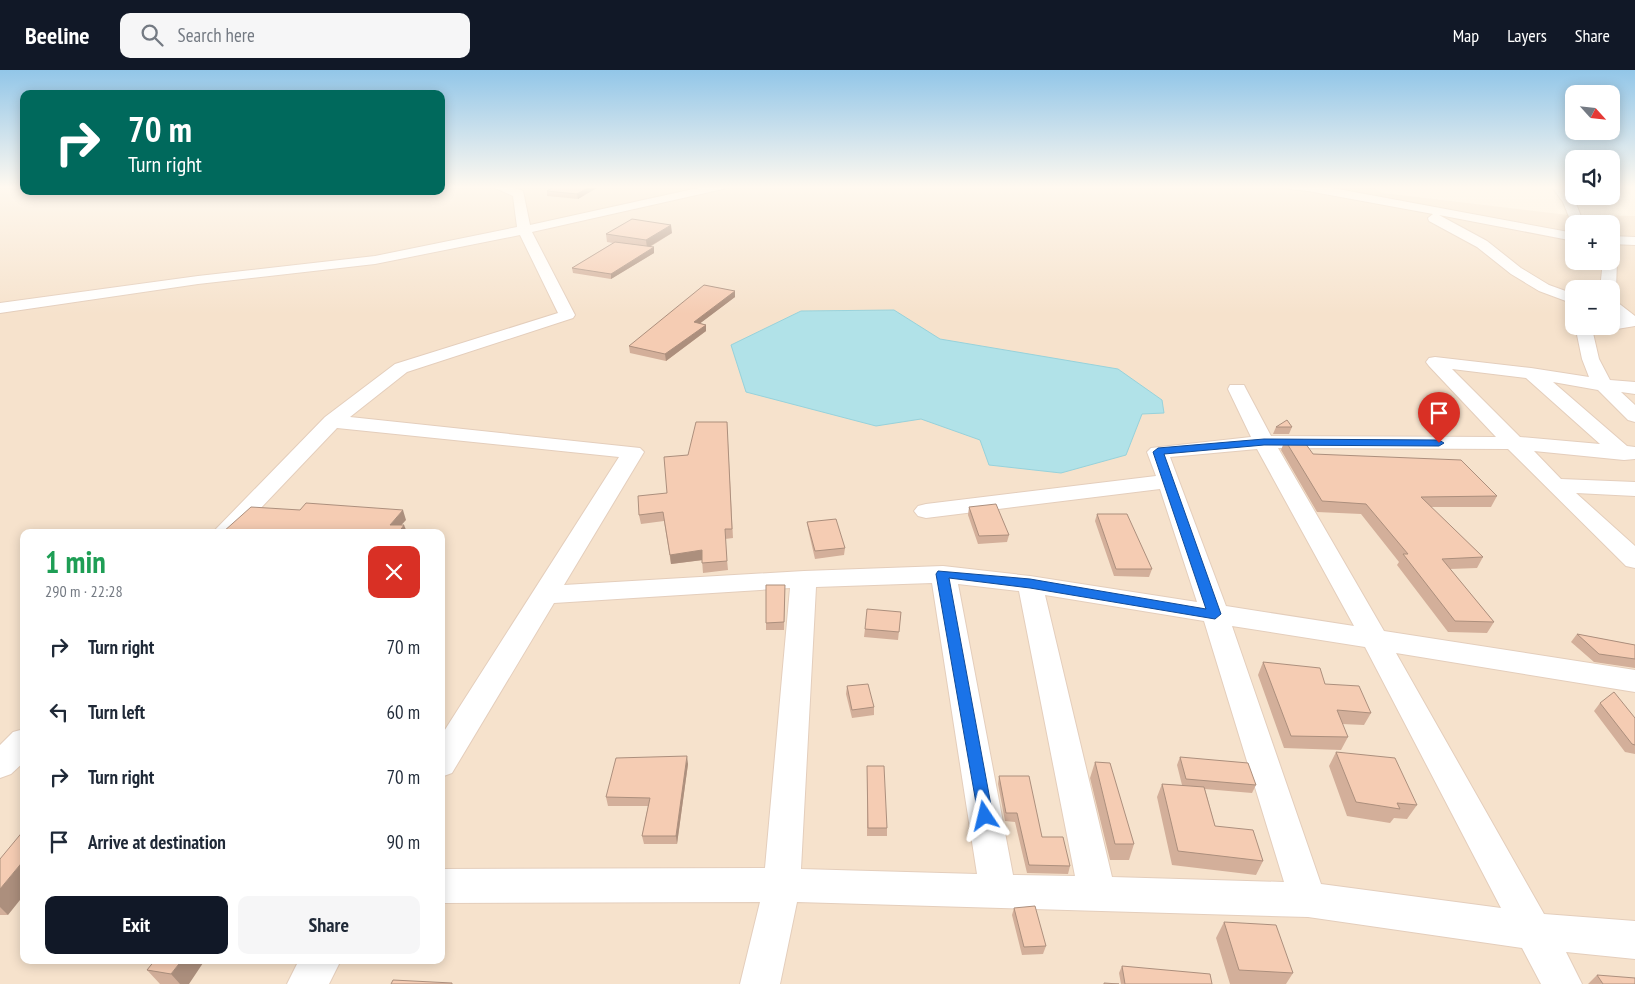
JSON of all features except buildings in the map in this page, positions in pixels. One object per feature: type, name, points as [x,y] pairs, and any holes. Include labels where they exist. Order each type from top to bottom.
[{"type":"street","points":[[0,308],[198,280],[375,260],[530,229]]},
{"type":"street","points":[[1453,229],[1482,244],[1516,272],[1544,288],[1565,296]]},
{"type":"street","points":[[1533,229],[1565,234]]},
{"type":"street","points":[[228,529],[332,421],[401,368],[567,315],[524,230]]},
{"type":"street","points":[[1620,240],[1635,241]]},
{"type":"street","points":[[1620,312],[1633,322]]},
{"type":"street","points":[[1620,317],[1633,322]]},
{"type":"street","points":[[1620,324],[1633,322]]},
{"type":"street","points":[[1585,335],[1589,359],[1602,385],[1635,416]]},
{"type":"street","points":[[1635,388],[1435,362],[1555,485],[1635,560]]},
{"type":"street","points":[[1531,373],[1630,456]]},
{"type":"street","points":[[1237,389],[1264,442],[1374,638],[1562,984]]},
{"type":"street","points":[[332,421],[633,452],[445,758]]},
{"type":"street","points":[[1308,900],[1215,614],[1170,481],[1158,452],[1264,442],[1515,443],[1630,456]]},
{"type":"street","points":[[926,511],[1170,481]]},
{"type":"street","points":[[1555,485],[1635,489]]},
{"type":"street","points":[[545,595],[804,579],[942,574],[1030,584],[1635,680]]},
{"type":"street","points":[[942,574],[998,890]]},
{"type":"street","points":[[760,984],[782,885],[804,579]]},
{"type":"street","points":[[1030,584],[1097,893]]},
{"type":"street","points":[[0,766],[20,745]]},
{"type":"street","points":[[445,886],[782,885],[1308,900],[1534,931],[1635,940]]},
{"type":"street","points":[[307,984],[319,964]]},
{"type":"shaded area","points":[[0,229],[1565,229],[1565,270],[1620,270],[1620,229],[1635,229],[1635,984],[0,984]]},
{"type":"water","points":[[894,310],[940,339],[1118,369],[1162,400],[1164,413],[1142,414],[1126,455],[1061,473],[989,465],[980,440],[921,419],[876,426],[746,392],[731,345],[801,311]]},
{"type":"route","points":[[985,816],[942,574],[1030,584],[1215,614],[1170,481],[1158,452],[1264,442],[1439,443]]}]
